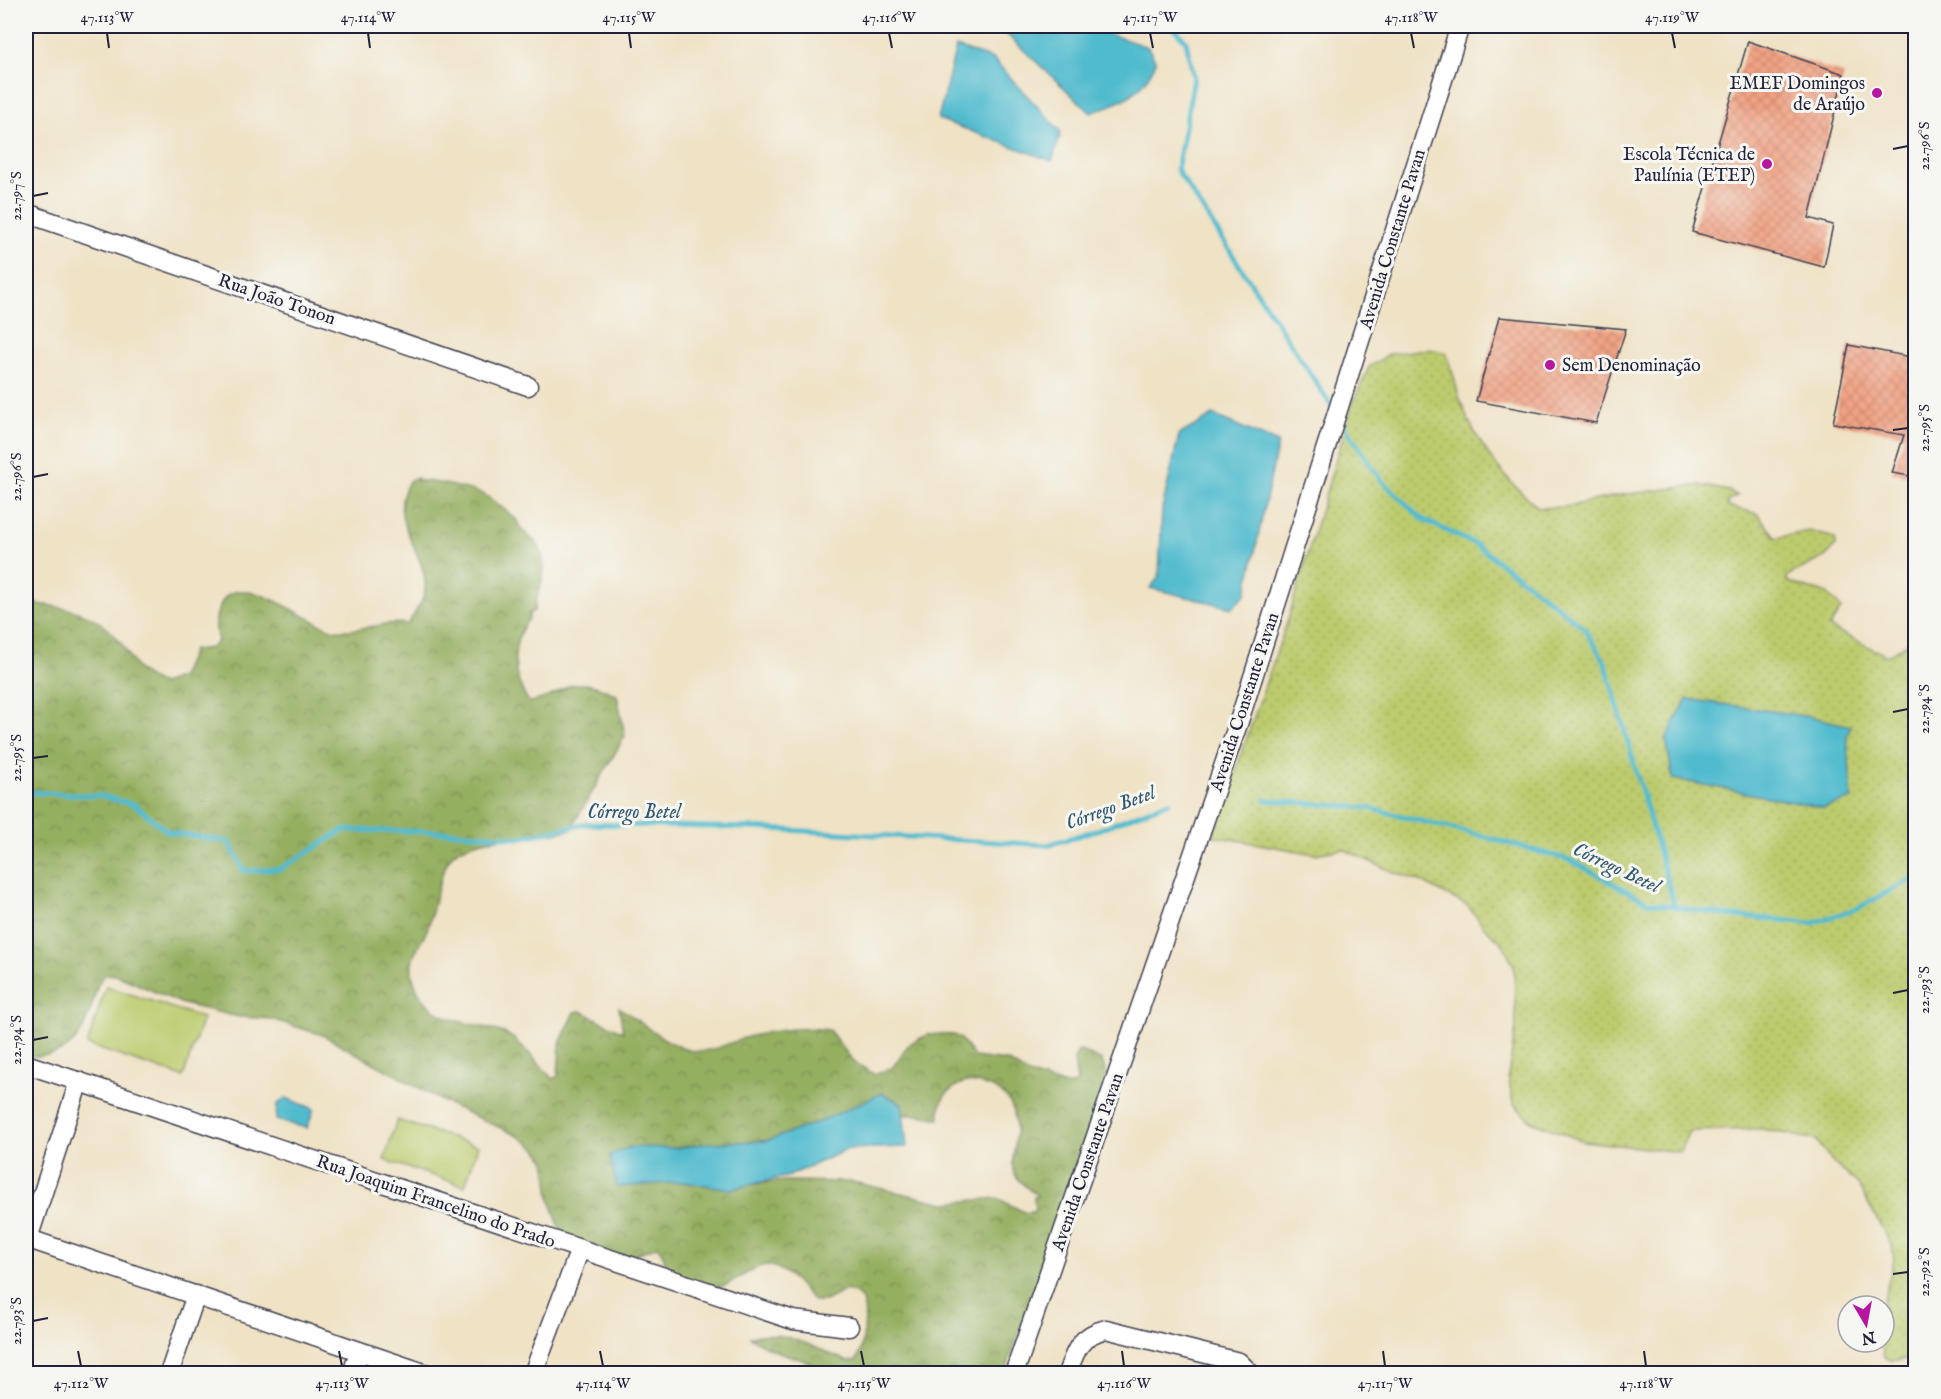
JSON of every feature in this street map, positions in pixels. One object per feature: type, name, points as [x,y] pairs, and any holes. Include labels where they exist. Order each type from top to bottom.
[{"type":"street","name":"Avenida Constante Pavan","points":[[1014,1374],[1239,721],[1460,26]]},
{"type":"street","name":"Rua João Tonon","points":[[26,213],[528,386]]},
{"type":"street","name":"Rua Joaquim Francelino do Prado","points":[[26,1064],[793,1320],[849,1327]]},
{"type":"street","points":[[79,1081],[26,1241],[196,1295],[427,1374]]},
{"type":"street","points":[[533,1374],[580,1249]]},
{"type":"street","points":[[169,1374],[196,1295]]},
{"type":"street","points":[[1067,1374],[1080,1341],[1095,1331],[1106,1329],[1239,1362],[1251,1374]]},
{"type":"street","points":[[352,1374],[359,1351]]},
{"type":"green space","points":[[1429,349],[1446,353],[1459,397],[1482,444],[1502,472],[1539,508],[1565,507],[1620,495],[1699,485],[1729,491],[1738,496],[1729,500],[1727,506],[1758,514],[1776,538],[1809,531],[1835,538],[1836,546],[1825,557],[1789,575],[1786,580],[1829,595],[1835,601],[1841,609],[1829,627],[1887,656],[1909,642],[1915,629],[1915,1360],[1912,1358],[1891,1361],[1884,1358],[1883,1354],[1896,1354],[1896,1294],[1885,1294],[1894,1260],[1892,1246],[1857,1183],[1834,1164],[1816,1140],[1762,1129],[1689,1131],[1680,1152],[1583,1141],[1531,1121],[1513,1103],[1508,1076],[1516,1027],[1514,966],[1503,944],[1484,927],[1468,906],[1420,881],[1395,873],[1343,849],[1315,854],[1213,836],[1288,619],[1353,402],[1369,367],[1389,354]]},
{"type":"green space","points":[[418,478],[418,481],[441,483],[480,493],[517,520],[521,528],[539,547],[544,565],[535,610],[529,614],[516,649],[516,672],[523,693],[529,702],[580,684],[607,690],[617,695],[625,736],[574,823],[578,827],[548,834],[487,840],[458,850],[452,855],[438,886],[427,930],[413,959],[412,976],[419,993],[431,1007],[448,1018],[499,1031],[513,1038],[553,1079],[558,1076],[560,1043],[575,1012],[581,1011],[623,1032],[619,1007],[666,1040],[694,1051],[709,1050],[780,1030],[810,1028],[829,1030],[853,1061],[873,1074],[892,1068],[909,1044],[929,1034],[954,1035],[961,1039],[974,1057],[1007,1061],[1030,1075],[1064,1085],[1074,1085],[1077,1081],[1074,1059],[1079,1050],[1102,1061],[1107,1076],[1104,1095],[1005,1373],[830,1374],[811,1363],[769,1348],[750,1337],[775,1335],[787,1337],[847,1361],[856,1361],[864,1328],[862,1302],[858,1295],[846,1290],[825,1301],[814,1301],[790,1276],[772,1266],[756,1268],[721,1287],[700,1287],[667,1270],[658,1246],[636,1254],[605,1257],[570,1242],[559,1227],[550,1199],[546,1161],[537,1149],[518,1136],[448,1104],[323,1035],[271,1019],[239,1017],[183,1004],[116,975],[106,974],[97,987],[84,1028],[71,1045],[53,1054],[26,1056],[26,603],[78,612],[102,624],[121,643],[140,671],[162,684],[181,677],[193,650],[211,648],[218,641],[215,623],[220,606],[228,594],[241,591],[257,593],[335,630],[408,624],[425,591],[421,563],[404,523],[402,509],[403,495],[410,480]],"holes":[[[965,1082],[979,1084],[999,1092],[1012,1106],[1016,1128],[1013,1169],[1020,1181],[1038,1196],[1034,1197],[1035,1211],[1026,1213],[997,1198],[945,1203],[853,1182],[785,1181],[722,1187],[655,1159],[809,1133],[846,1115],[919,1115],[940,1119],[942,1100],[953,1088]]]},
{"type":"green space","points":[[106,986],[203,1018],[183,1077],[87,1045]]},
{"type":"green space","points":[[397,1120],[478,1146],[465,1186],[384,1160]]},
{"type":"water","points":[[1001,26],[1085,26],[1148,47],[1156,62],[1138,89],[1113,105],[1091,113],[1000,28]]},
{"type":"water","points":[[956,47],[993,59],[1061,132],[1052,161],[938,119]]},
{"type":"water","points":[[1213,415],[1278,443],[1246,594],[1232,608],[1150,588],[1159,577],[1162,509],[1179,435]]},
{"type":"water","points":[[1687,699],[1812,717],[1851,726],[1847,735],[1852,799],[1824,808],[1673,779],[1666,739]]},
{"type":"water","points":[[882,1093],[902,1104],[907,1147],[848,1149],[789,1176],[731,1189],[682,1182],[617,1187],[610,1155],[630,1147],[678,1148],[707,1143],[766,1141],[819,1122]]},
{"type":"water","points":[[286,1098],[314,1109],[307,1128],[276,1120],[277,1105]]},
{"type":"building","name":"Escola Técnica de Paulínia (ETEP)","points":[[1748,41],[1844,74],[1809,218],[1833,225],[1824,267],[1692,232]]},
{"type":"building","name":"Sem Denominação","points":[[1499,317],[1626,329],[1596,423],[1476,401]]},
{"type":"building","points":[[1849,345],[1916,358],[1916,477],[1892,473],[1904,435],[1833,423]]},
{"type":"waterway","points":[[1172,26],[1186,41],[1194,78],[1177,170],[1334,410]]},
{"type":"waterway","points":[[1339,418],[1381,480],[1422,519],[1475,544],[1584,628],[1605,662],[1675,907]]},
{"type":"waterway","name":"Córrego Betel","points":[[26,792],[102,796],[135,805],[168,832],[229,842],[244,871],[280,869],[344,830],[452,832],[518,838],[585,824],[752,828],[1048,845],[1100,829],[1169,802]]},
{"type":"waterway","name":"Córrego Betel","points":[[1265,800],[1369,808],[1474,834],[1570,860],[1647,902],[1725,915],[1813,923],[1858,908],[1916,877]]},
{"type":"place","name":"EMEF Domingos de Araújo","points":[[1877,93]]},
{"type":"place","name":"Escola Técnica de Paulínia (ETEP)","points":[[1767,164]]},
{"type":"place","name":"Sem Denominação","points":[[1550,365]]}]
